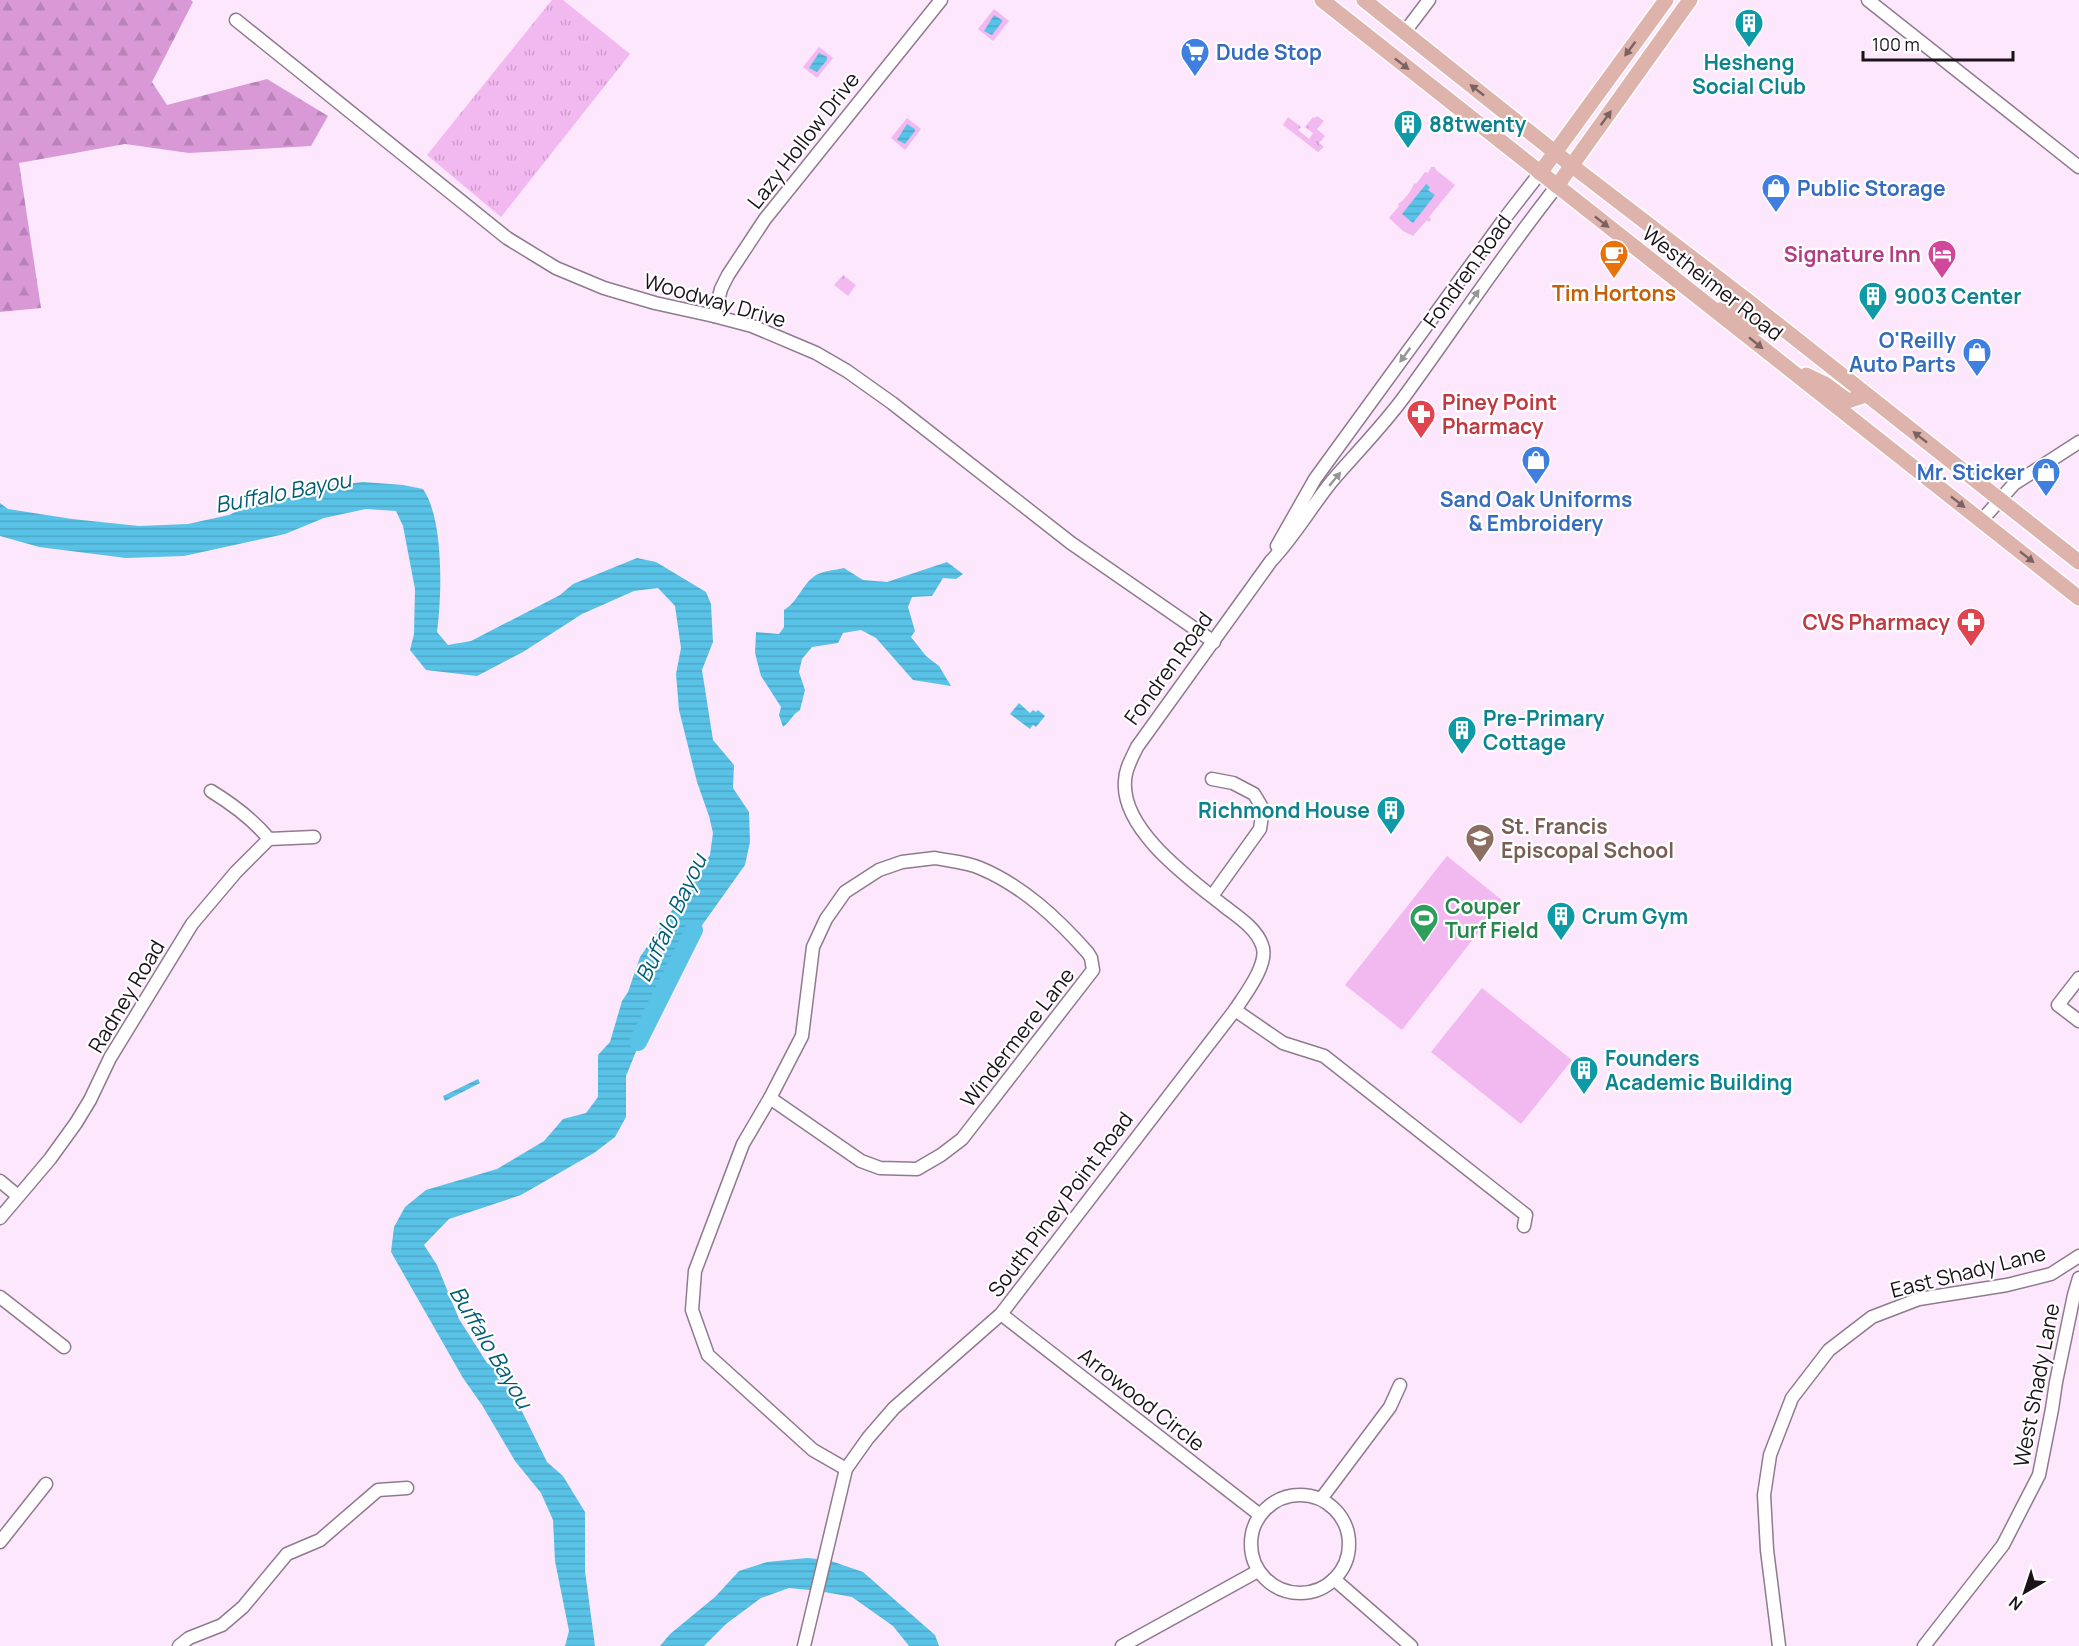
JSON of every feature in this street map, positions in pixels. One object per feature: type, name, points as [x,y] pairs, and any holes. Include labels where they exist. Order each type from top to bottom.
[{"type":"main road","name":"Westheimer Road","points":[[1322,0],[2079,598]]},
{"type":"main road","name":"Westheimer Road","points":[[1364,0],[1571,165],[2079,562]]},
{"type":"main road","name":"Fondren Road","points":[[1540,173],[1666,0]]},
{"type":"main road","name":"Fondren Road","points":[[1557,186],[1690,0]]},
{"type":"main road","points":[[1716,311],[1727,307],[1734,308],[1758,327],[1772,321]]},
{"type":"main road","points":[[1791,371],[1819,380],[1848,401],[1866,395]]},
{"type":"street","name":"Lazy Hollow Drive","points":[[714,315],[721,289],[728,275],[765,219],[941,0]]},
{"type":"street","points":[[1404,33],[1429,0]]},
{"type":"street","points":[[1868,0],[2079,167]]},
{"type":"street","name":"Woodway Drive","points":[[236,20],[507,238],[531,254],[556,268],[604,288],[655,303],[714,315],[752,326],[816,353],[847,371],[892,403],[1071,543],[1214,642]]},
{"type":"street","name":"Fondren Road","points":[[1271,561],[1278,543],[1320,472],[1504,218],[1540,173]]},
{"type":"street","name":"Fondren Road","points":[[1131,809],[1124,782],[1128,766],[1137,747],[1271,561],[1332,482],[1375,434],[1403,398],[1511,244],[1557,186]]},
{"type":"street","points":[[1981,520],[2014,484],[2079,442]]},
{"type":"street","points":[[1212,779],[1233,783],[1254,794],[1263,809],[1260,829],[1212,896]]},
{"type":"street","points":[[210,791],[236,807],[269,839],[314,837]]},
{"type":"street","name":"South Piney Point Road","points":[[804,1646],[846,1469],[868,1438],[894,1408],[1001,1314],[1256,980],[1263,945],[1250,927],[1146,837],[1131,809]]},
{"type":"street","name":"Radney Road","points":[[0,1218],[50,1159],[76,1123],[110,1058],[192,924],[236,872],[269,839]]},
{"type":"street","name":"Windermere Lane","points":[[770,1098],[861,1161],[880,1168],[917,1168],[941,1155],[962,1138],[1090,976],[1093,970],[1091,958],[1064,926],[1015,886],[979,867],[935,858],[902,862],[879,870],[845,892],[826,919],[813,947],[802,1036],[743,1144],[695,1271],[692,1310],[708,1355],[813,1450],[846,1469]]},
{"type":"street","points":[[2079,978],[2058,1005],[2079,1021]]},
{"type":"street","points":[[1234,1010],[1283,1043],[1324,1056],[1526,1215],[1524,1226]]},
{"type":"street","points":[[0,1181],[18,1196]]},
{"type":"street","name":"East Shady Lane","points":[[1779,1646],[1767,1550],[1764,1495],[1770,1455],[1792,1398],[1829,1350],[1872,1317],[1920,1299],[2007,1285],[2051,1274],[2079,1256]]},
{"type":"street","name":"West Shady Lane","points":[[1924,1646],[2003,1545],[2039,1475],[2056,1382],[2079,1278]]},
{"type":"street","points":[[0,1297],[64,1347]]},
{"type":"street","name":"Arrowood Circle","points":[[1001,1314],[1260,1515]]},
{"type":"street","points":[[1321,1499],[1390,1407],[1400,1385]]},
{"type":"street","points":[[0,1542],[46,1484]]},
{"type":"street","points":[[179,1646],[189,1638],[222,1625],[243,1607],[287,1554],[320,1540],[378,1490],[407,1488]]},
{"type":"street","points":[[1292,1495],[1306,1495],[1321,1499],[1332,1506],[1347,1529],[1349,1549],[1345,1564],[1334,1579],[1318,1590],[1296,1593],[1271,1584],[1258,1571],[1251,1548],[1253,1528],[1260,1515],[1274,1502],[1292,1495]]},
{"type":"street","points":[[1122,1646],[1258,1571]]},
{"type":"street","points":[[1334,1579],[1411,1646]]},
{"type":"green space","points":[[0,0],[191,0],[193,2],[152,82],[167,105],[267,79],[328,116],[311,146],[189,153],[125,144],[19,163],[41,308],[0,312]]},
{"type":"green space","points":[[552,0],[563,0],[630,54],[501,217],[427,155]]},
{"type":"green space","points":[[994,9],[1009,21],[993,41],[978,29]]},
{"type":"green space","points":[[819,47],[833,58],[817,78],[803,67]]},
{"type":"green space","points":[[1317,116],[1324,121],[1317,129],[1325,136],[1319,143],[1324,147],[1318,152],[1283,125],[1288,117],[1301,127],[1298,130],[1309,139],[1313,133],[1305,127],[1313,117]]},
{"type":"green space","points":[[907,118],[921,129],[905,150],[891,138]]},
{"type":"green space","points":[[1431,167],[1435,167],[1455,185],[1429,217],[1431,219],[1429,222],[1427,220],[1413,236],[1403,231],[1389,218],[1399,206],[1398,204],[1408,195],[1414,183],[1416,184],[1425,172],[1428,173]]},
{"type":"green space","points":[[843,275],[856,285],[848,296],[834,285]]},
{"type":"green space","name":"Couper Turf Field","points":[[1447,856],[1503,901],[1402,1030],[1345,985]]},
{"type":"green space","points":[[1482,988],[1572,1060],[1521,1124],[1431,1052]]},
{"type":"water","points":[[994,15],[1002,22],[992,35],[984,31]]},
{"type":"water","points":[[819,53],[827,57],[827,60],[817,72],[809,68]]},
{"type":"water","points":[[907,124],[915,131],[905,144],[897,140]]},
{"type":"water","points":[[1426,184],[1430,187],[1428,190],[1435,195],[1413,223],[1402,214]]},
{"type":"water","points":[[363,482],[423,489],[430,502],[435,519],[440,558],[437,632],[448,645],[471,641],[560,595],[573,584],[637,558],[656,562],[706,592],[711,604],[713,642],[702,670],[713,740],[734,765],[733,788],[749,812],[750,842],[745,865],[668,973],[626,1076],[626,1117],[615,1137],[594,1153],[521,1195],[449,1219],[424,1245],[437,1265],[459,1319],[487,1363],[504,1375],[547,1462],[563,1476],[585,1512],[585,1571],[595,1646],[565,1646],[569,1631],[555,1561],[553,1520],[541,1493],[515,1461],[463,1378],[391,1252],[394,1227],[405,1207],[426,1190],[497,1169],[544,1141],[563,1119],[586,1113],[598,1097],[598,1055],[610,1042],[622,1001],[628,992],[640,957],[710,855],[713,833],[697,782],[679,710],[676,674],[681,648],[675,606],[658,588],[634,591],[582,614],[523,652],[477,676],[426,670],[410,650],[414,634],[415,589],[403,526],[396,511],[366,509],[324,518],[285,534],[184,556],[126,558],[39,547],[0,536],[0,503],[8,509],[72,519],[139,526],[188,524],[229,515],[259,501],[306,496],[319,487]]},
{"type":"water","points":[[947,562],[963,574],[956,579],[943,578],[932,596],[912,597],[908,607],[915,631],[911,637],[926,656],[939,666],[951,686],[913,680],[876,638],[861,630],[843,633],[838,643],[812,647],[802,659],[799,672],[805,690],[800,710],[783,727],[779,715],[781,707],[761,676],[755,653],[756,632],[779,634],[784,627],[784,610],[793,603],[807,583],[819,574],[844,568],[863,580],[887,582]]},
{"type":"water","points":[[1019,703],[1030,713],[1038,710],[1045,716],[1036,727],[1033,725],[1030,729],[1010,714]]},
{"type":"water","points":[[478,1079],[480,1083],[445,1101],[443,1096]]},
{"type":"water","points":[[807,1558],[828,1560],[863,1572],[935,1635],[939,1646],[909,1646],[893,1626],[852,1597],[789,1588],[761,1598],[726,1624],[704,1646],[660,1646],[670,1634],[715,1597],[739,1571],[767,1562]]},
{"type":"waterway","name":"Buffalo Bayou","points":[[638,1042],[694,930]]},
{"type":"place","name":"Hesheng Social Club","points":[[1749,48]]},
{"type":"place","name":"Dude Stop","points":[[1195,78]]},
{"type":"place","name":"88twenty","points":[[1408,150]]},
{"type":"place","name":"Public Storage","points":[[1776,214]]},
{"type":"place","name":"Tim Hortons","points":[[1614,280]]},
{"type":"place","name":"Signature Inn","points":[[1942,280]]},
{"type":"place","name":"9003 Center","points":[[1873,322]]},
{"type":"place","name":"O'Reilly Auto Parts","points":[[1977,378]]},
{"type":"place","name":"Piney Point Pharmacy","points":[[1421,440]]},
{"type":"place","name":"Sand Oak Uniforms & Embroidery","points":[[1536,486]]},
{"type":"place","name":"Mr. Sticker","points":[[2046,498]]},
{"type":"place","name":"CVS Pharmacy","points":[[1971,648]]},
{"type":"place","name":"Pre-Primary Cottage","points":[[1462,756]]},
{"type":"place","name":"Richmond House","points":[[1391,836]]},
{"type":"place","name":"St. Francis Episcopal School","points":[[1480,864]]},
{"type":"place","name":"Crum Gym","points":[[1561,942]]},
{"type":"place","name":"Couper Turf Field","points":[[1424,944]]},
{"type":"place","name":"Founders Academic Building","points":[[1584,1096]]}]
